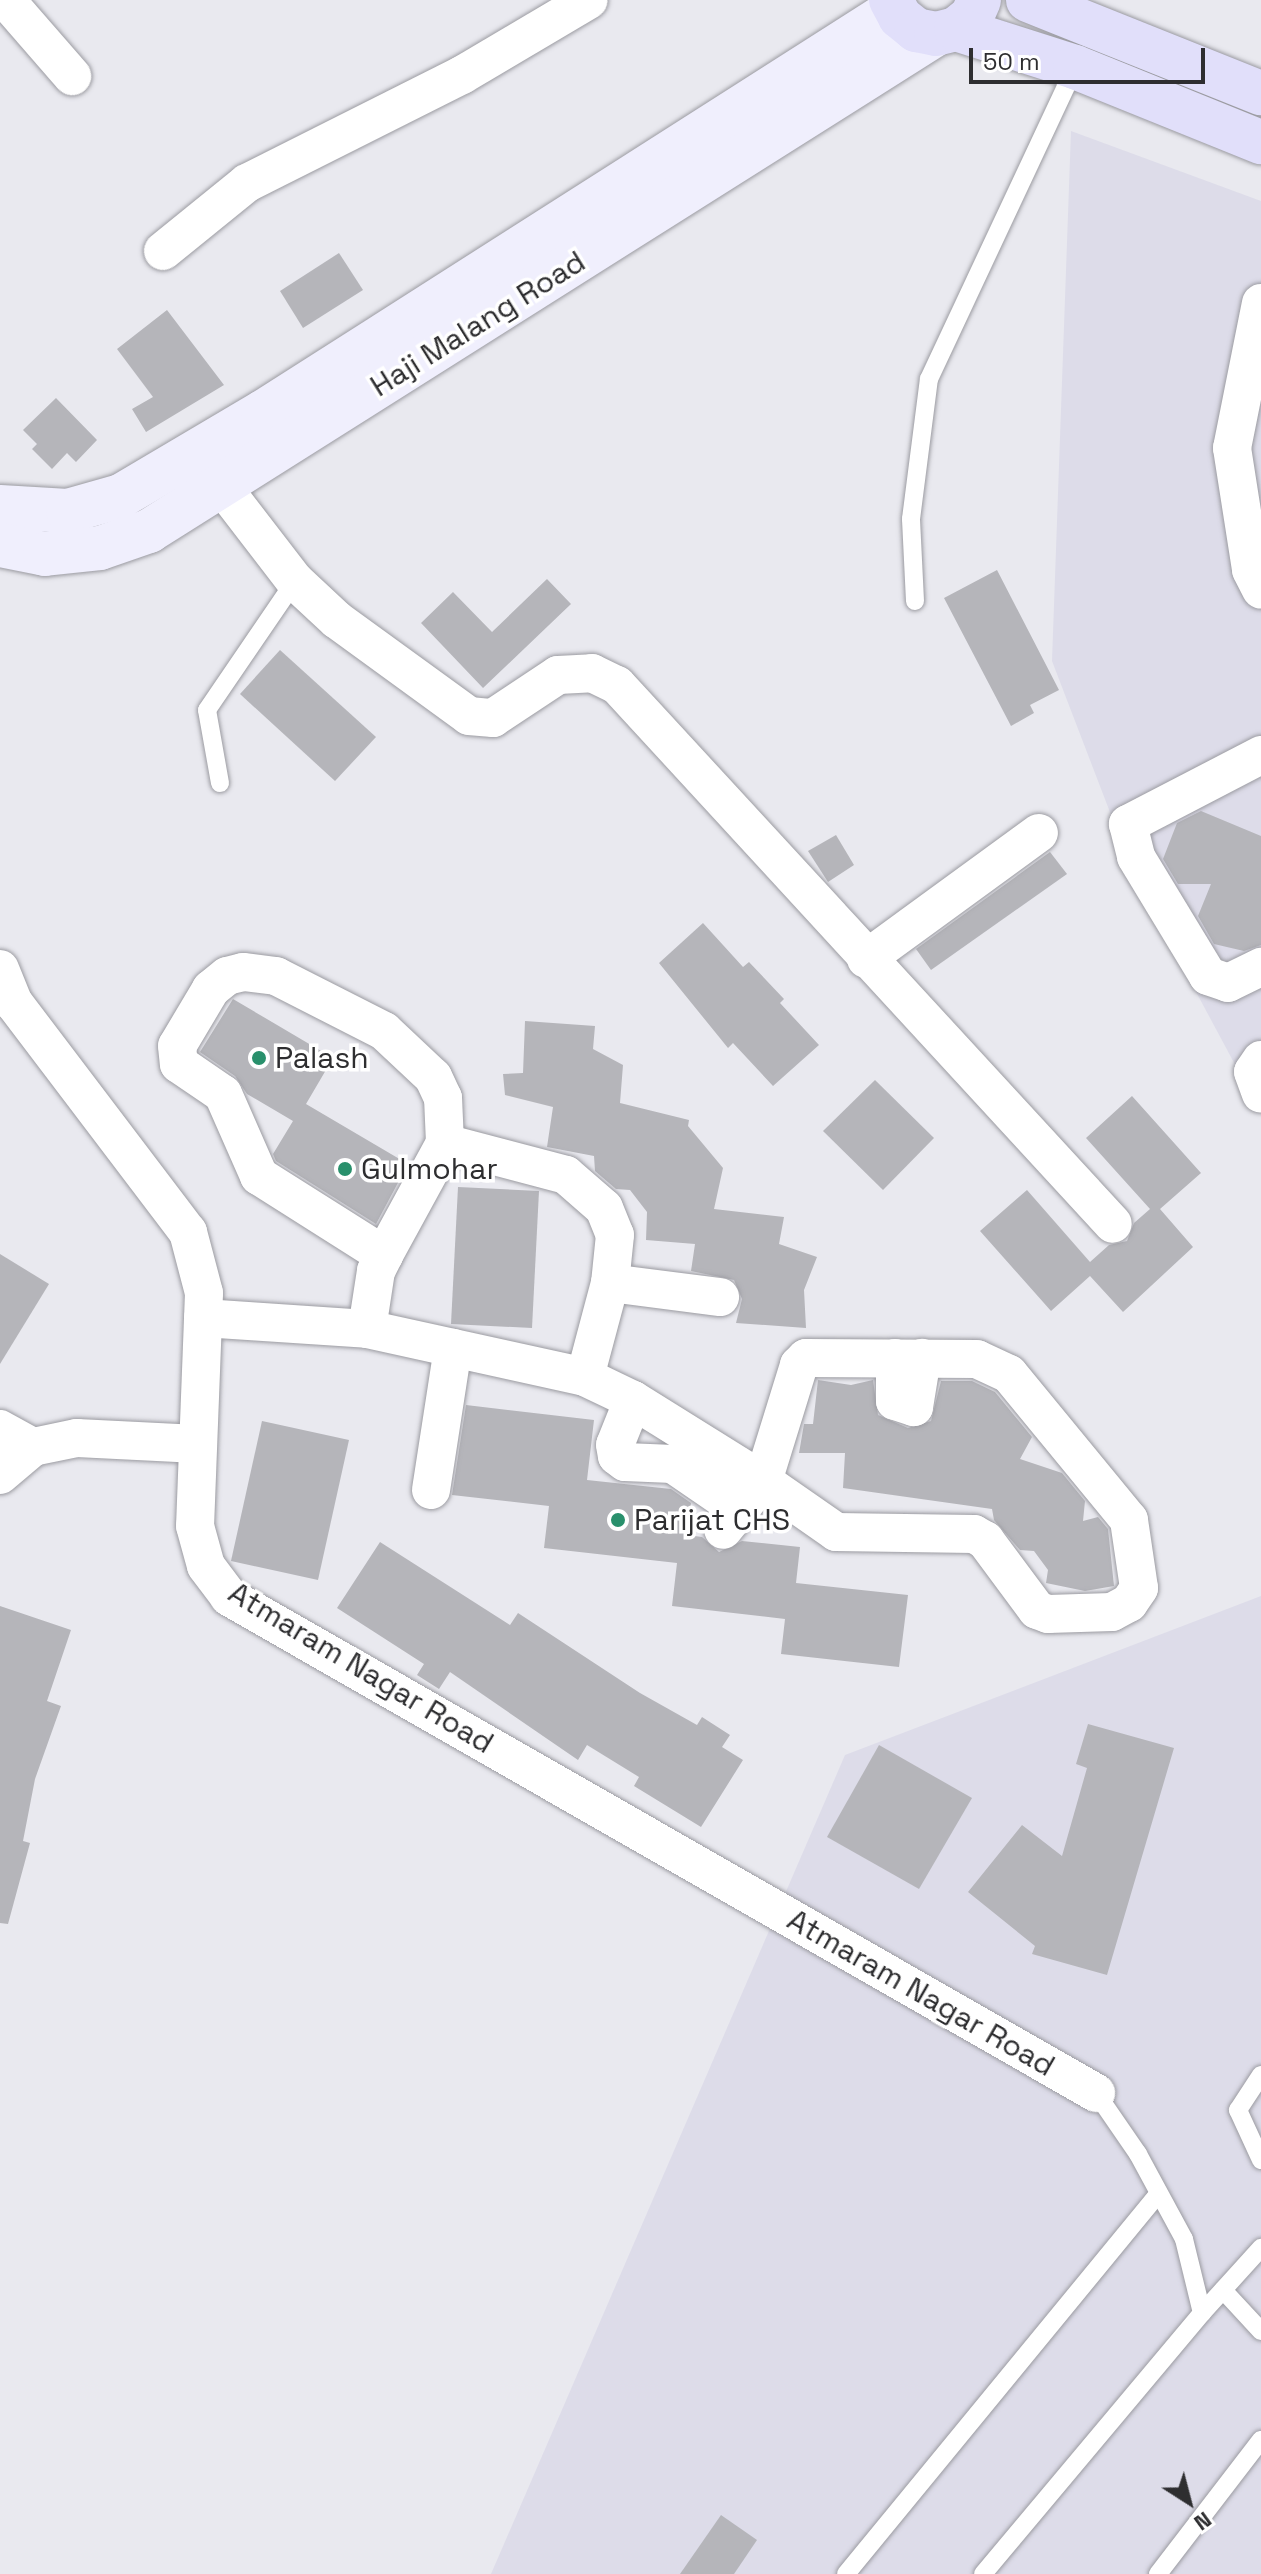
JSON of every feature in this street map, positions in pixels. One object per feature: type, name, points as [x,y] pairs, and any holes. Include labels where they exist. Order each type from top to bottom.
[{"type":"main road","points":[[1031,1],[1261,93]]},
{"type":"main road","points":[[893,4],[916,30],[957,21],[1261,142]]},
{"type":"main road","name":"Haji Malang Road","points":[[0,545],[45,554],[100,548],[149,531],[207,468],[820,57],[893,4]]},
{"type":"main road","name":"Haji Malang Road","points":[[0,507],[68,511],[207,468],[842,94],[957,21]]},
{"type":"main road","points":[[820,57],[842,94]]},
{"type":"street","points":[[6,0],[72,76]]},
{"type":"street","points":[[163,251],[247,183],[462,75],[589,0]]},
{"type":"street","points":[[1258,576],[1232,448],[1261,303]]},
{"type":"street","points":[[207,468],[295,581],[337,620],[469,716],[493,718],[558,675],[592,673],[617,685],[1113,1224]]},
{"type":"street","points":[[1261,755],[1128,824],[1136,857],[1208,976],[1228,983],[1261,967]]},
{"type":"street","points":[[866,959],[1039,833]]},
{"type":"street","points":[[367,1329],[376,1271],[445,1143],[443,1098],[418,1061],[384,1031],[276,976],[243,972],[218,983],[177,1046],[179,1064],[223,1094],[259,1176],[384,1255]]},
{"type":"street","name":"Atmaram Nagar Road","points":[[5,997],[188,1232],[204,1293],[195,1526],[206,1566],[229,1597],[1096,2093]]},
{"type":"street","points":[[1261,1060],[1253,1072],[1261,1094]]},
{"type":"street","points":[[445,1143],[546,1168],[586,1190],[604,1208],[615,1235],[610,1283],[585,1377]]},
{"type":"street","points":[[610,1283],[720,1297]]},
{"type":"street","points":[[203,1318],[367,1329],[585,1377],[633,1400],[763,1481],[845,1534],[974,1534],[995,1550],[1037,1610],[1048,1614],[1112,1612],[1129,1603],[1139,1588],[1129,1520],[1009,1374],[977,1359],[806,1358],[799,1365],[763,1481],[732,1520],[673,1464],[625,1462],[617,1456],[615,1445],[633,1400]]},
{"type":"street","points":[[431,1490],[453,1348]]},
{"type":"street","points":[[0,1475],[16,1438],[198,1444]]},
{"type":"lane","points":[[915,601],[911,519],[929,379],[1075,67]]},
{"type":"lane","points":[[220,783],[207,710],[295,581]]},
{"type":"lane","points":[[1261,2075],[1238,2110],[1261,2160]]},
{"type":"lane","points":[[1096,2093],[1138,2154],[1157,2195],[1184,2239],[1202,2313]]},
{"type":"lane","points":[[846,2574],[1157,2195]]},
{"type":"lane","points":[[983,2574],[1202,2313],[1261,2248]]},
{"type":"lane","points":[[1223,2290],[1261,2331]]},
{"type":"lane","points":[[1158,2574],[1261,2440]]},
{"type":"shaded area","points":[[1071,131],[1261,201],[1261,1113],[1136,880],[1052,661]]},
{"type":"shaded area","points":[[1261,1596],[1261,2574],[491,2574],[845,1755]]},
{"type":"building","points":[[339,253],[363,290],[303,328],[280,291]]},
{"type":"building","points":[[167,310],[224,385],[146,432],[132,409],[153,397],[117,349]]},
{"type":"building","points":[[56,398],[97,440],[76,462],[67,453],[52,469],[32,449],[37,444],[23,430]]},
{"type":"building","points":[[997,570],[1059,690],[1030,705],[1034,713],[1011,726],[944,598]]},
{"type":"building","points":[[547,579],[571,604],[483,688],[421,623],[453,592],[492,632]]},
{"type":"building","points":[[280,650],[376,737],[335,781],[240,694]]},
{"type":"building","points":[[1201,811],[1261,836],[1261,945],[1244,951],[1214,944],[1198,916],[1211,884],[1178,884],[1163,859],[1177,823]]},
{"type":"building","points":[[836,835],[854,865],[828,882],[808,851]]},
{"type":"building","points":[[1050,852],[1067,874],[931,970],[916,949]]},
{"type":"building","points":[[703,923],[743,967],[749,962],[784,999],[780,1003],[819,1045],[773,1086],[733,1043],[728,1048],[659,963]]},
{"type":"building","points":[[233,999],[333,1058],[306,1104],[408,1164],[376,1224],[276,1161],[273,1154],[293,1121],[247,1094],[235,1076],[200,1052]]},
{"type":"building","points":[[525,1021],[595,1026],[593,1049],[623,1065],[620,1103],[689,1120],[688,1126],[723,1168],[714,1209],[784,1217],[779,1244],[817,1257],[804,1290],[806,1328],[736,1323],[742,1299],[734,1280],[691,1271],[695,1244],[646,1240],[647,1212],[630,1190],[616,1189],[595,1171],[594,1156],[547,1147],[553,1107],[505,1095],[503,1074],[523,1073]]},
{"type":"building","points":[[875,1080],[934,1138],[883,1190],[823,1131]]},
{"type":"building","points":[[1132,1096],[1201,1173],[1160,1209],[1193,1247],[1123,1312],[1090,1276],[1051,1311],[980,1231],[1027,1190],[1090,1262],[1109,1245],[1127,1241],[1134,1223],[1150,1209],[1086,1138]]},
{"type":"building","points":[[458,1187],[539,1191],[532,1328],[451,1324]]},
{"type":"building","points":[[0,1254],[49,1284],[0,1364]]},
{"type":"building","points":[[818,1380],[851,1385],[873,1380],[878,1415],[908,1428],[931,1421],[941,1381],[972,1381],[995,1392],[1032,1437],[1020,1459],[1062,1473],[1085,1501],[1083,1521],[1098,1517],[1108,1529],[1114,1586],[1085,1591],[1046,1583],[1048,1570],[1034,1551],[1020,1550],[994,1520],[992,1509],[843,1488],[845,1453],[799,1453],[804,1424],[813,1424]]},
{"type":"building","name":"Parijat CHS","points":[[466,1405],[594,1420],[587,1480],[671,1489],[691,1503],[687,1535],[702,1537],[719,1552],[742,1541],[800,1547],[796,1583],[908,1595],[899,1667],[781,1654],[785,1619],[672,1606],[677,1563],[544,1548],[549,1506],[452,1495]]},
{"type":"building","points":[[262,1421],[349,1440],[318,1580],[231,1561]]},
{"type":"building","points":[[380,1542],[510,1625],[518,1613],[640,1693],[697,1725],[702,1717],[730,1735],[722,1747],[743,1760],[701,1827],[634,1786],[639,1777],[587,1745],[578,1760],[450,1672],[439,1689],[417,1675],[424,1664],[337,1608]]},
{"type":"building","points":[[0,1606],[71,1630],[47,1701],[61,1706],[35,1779],[23,1841],[30,1843],[8,1924],[0,1923]]},
{"type":"building","points":[[1088,1724],[1174,1748],[1107,1975],[1032,1954],[1035,1946],[968,1892],[1022,1825],[1062,1856],[1087,1768],[1076,1764]]},
{"type":"building","points":[[879,1745],[972,1798],[919,1889],[827,1837]]},
{"type":"building","points":[[721,2515],[757,2540],[734,2574],[680,2574]]},
{"type":"place","name":"Palash","points":[[259,1058]]},
{"type":"place","name":"Gulmohar","points":[[345,1169]]},
{"type":"place","name":"Parijat CHS","points":[[618,1520]]}]
